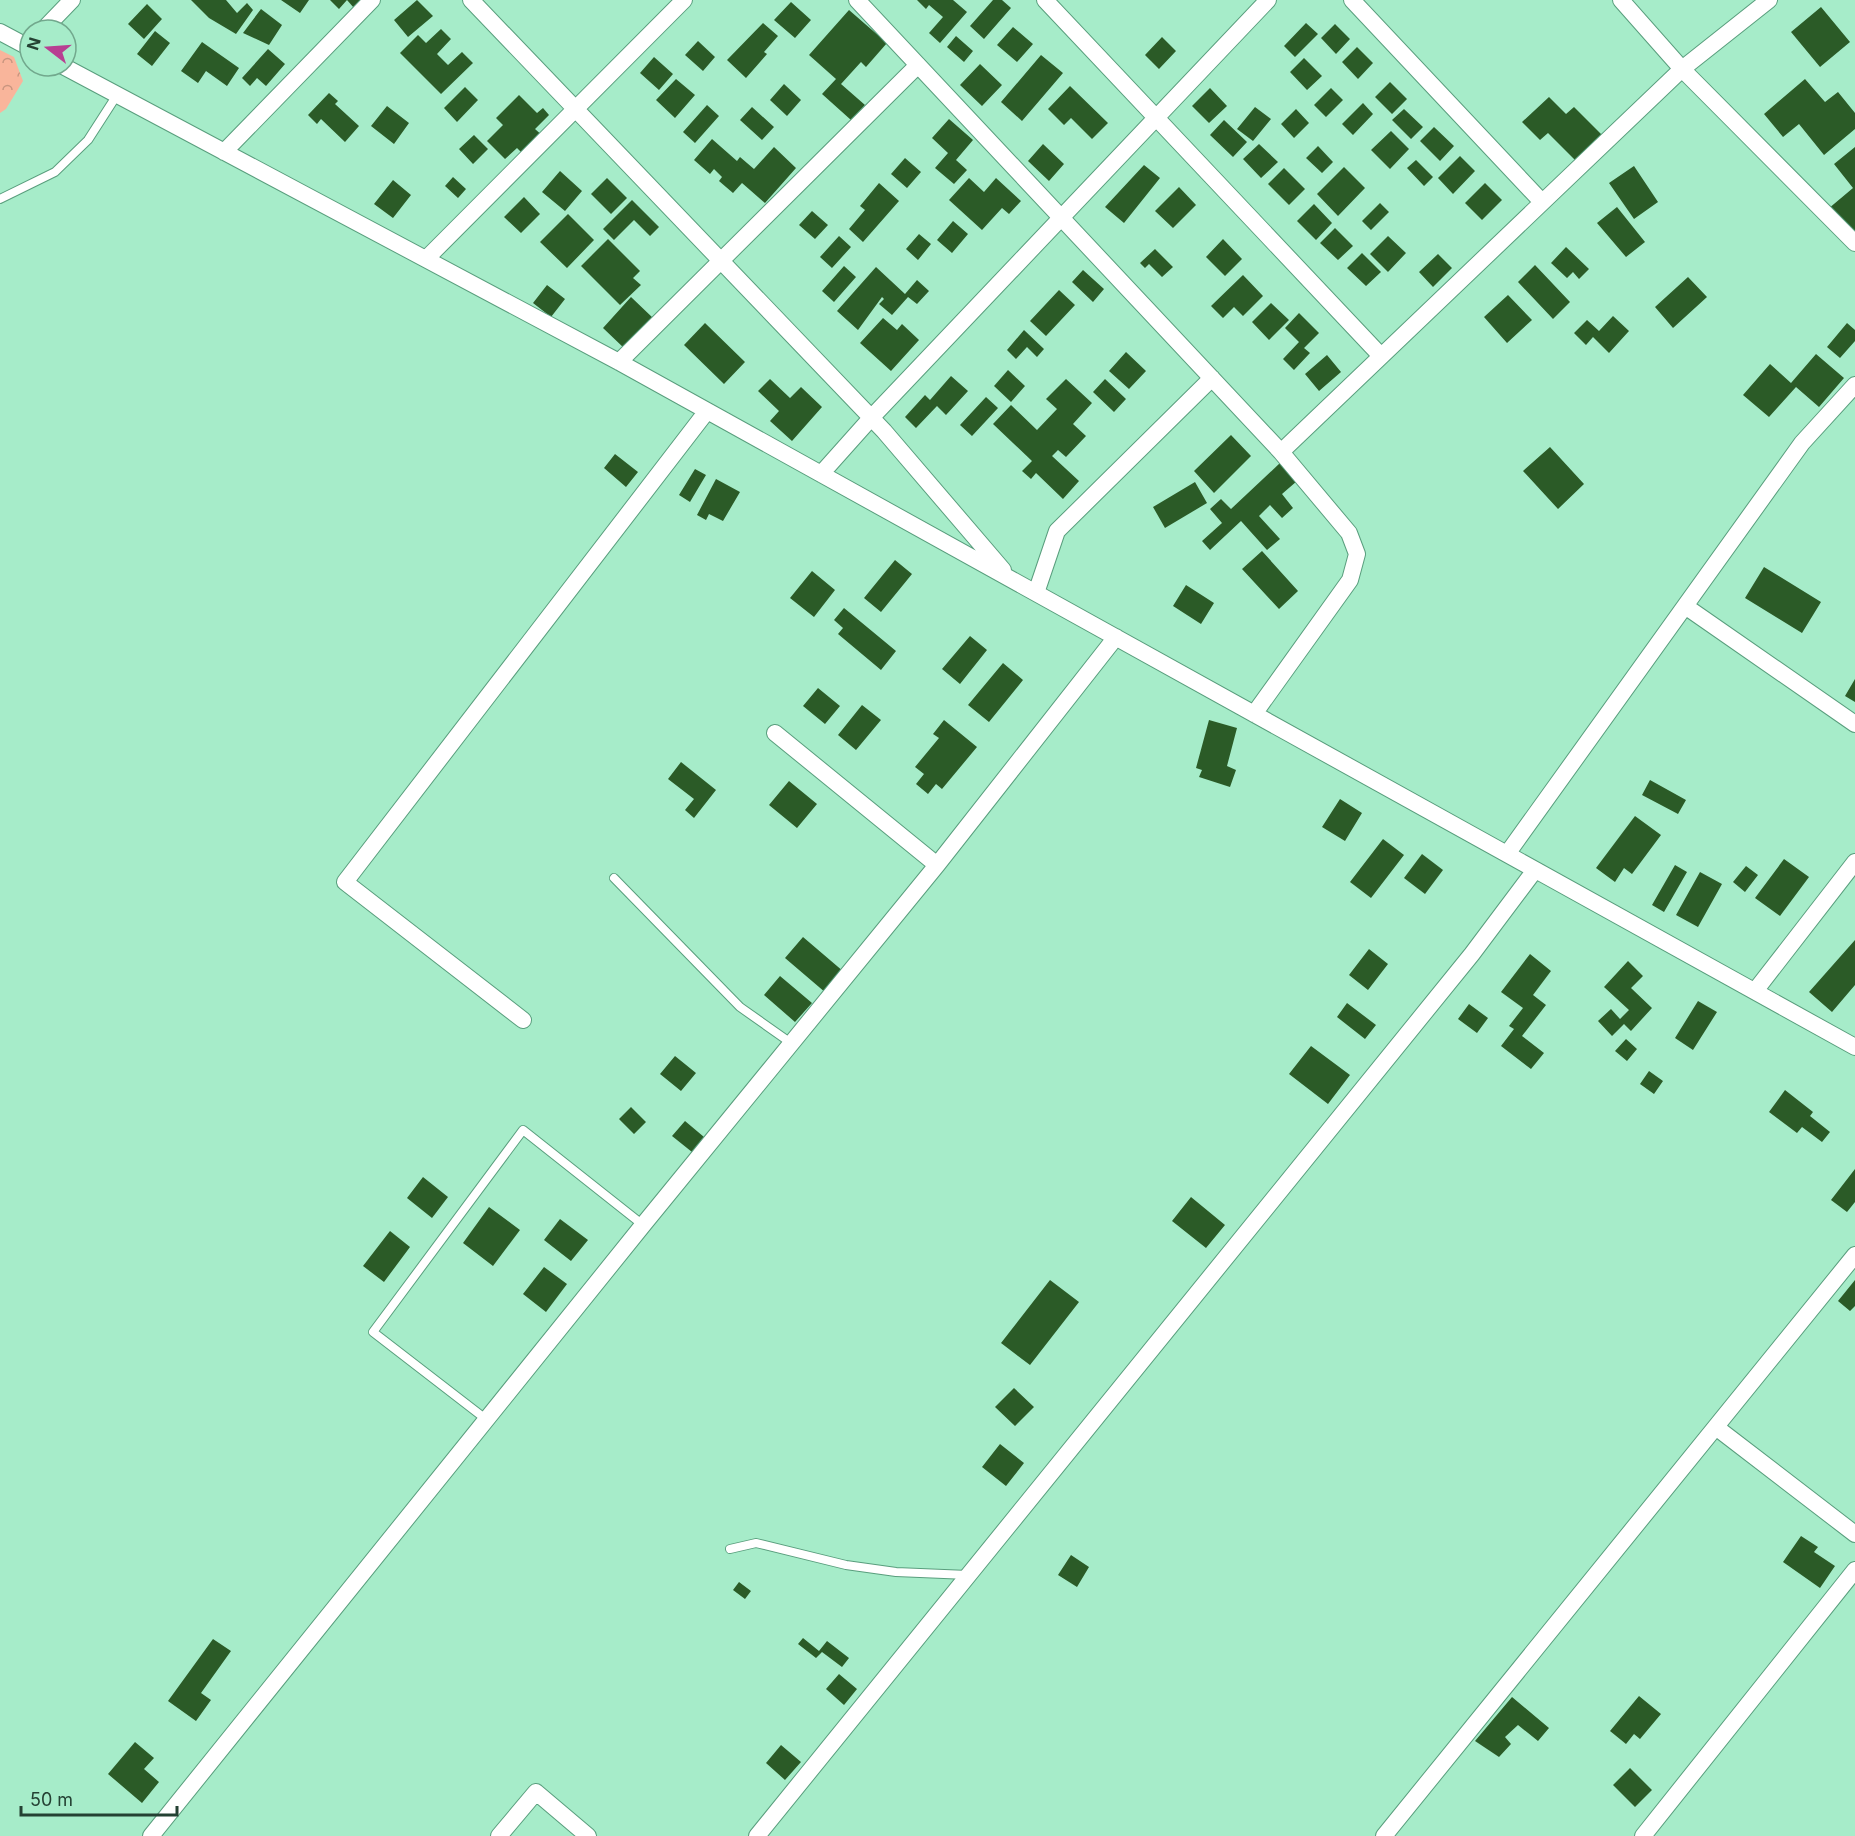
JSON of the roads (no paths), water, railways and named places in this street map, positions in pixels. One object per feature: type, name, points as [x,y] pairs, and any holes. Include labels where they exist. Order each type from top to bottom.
[{"type":"street","points":[[55,18],[72,0]]},
{"type":"street","points":[[225,152],[372,0]]},
{"type":"street","points":[[471,0],[871,418],[1012,580]]},
{"type":"street","points":[[426,259],[684,0]]},
{"type":"street","points":[[857,0],[1281,452],[1349,533],[1357,554],[1350,580],[1254,714]]},
{"type":"street","points":[[1045,0],[1381,356]]},
{"type":"street","points":[[821,474],[871,418],[1268,0]]},
{"type":"street","points":[[1352,0],[1542,202]]},
{"type":"street","points":[[1621,0],[1682,69],[1855,243]]},
{"type":"street","points":[[1281,452],[1682,69],[1769,0]]},
{"type":"street","points":[[0,32],[18,41]]},
{"type":"street","points":[[619,362],[918,65]]},
{"type":"street","points":[[78,74],[619,362],[1855,1047]]},
{"type":"street","points":[[1036,593],[1058,531],[1212,378]]},
{"type":"street","points":[[1507,855],[1802,443],[1855,385]]},
{"type":"street","points":[[523,1020],[345,882],[707,411]]},
{"type":"street","points":[[1685,606],[1855,724]]},
{"type":"street","points":[[151,1836],[643,1225],[937,865],[1116,638]]},
{"type":"street","points":[[775,733],[937,865]]},
{"type":"street","points":[[1755,992],[1855,862]]},
{"type":"street","points":[[757,1836],[1472,954],[1535,870]]},
{"type":"street","points":[[1384,1836],[1855,1255]]},
{"type":"street","points":[[1717,1428],[1855,1534]]},
{"type":"street","points":[[1643,1836],[1855,1570]]},
{"type":"street","points":[[499,1836],[536,1792],[588,1836]]},
{"type":"lane","points":[[0,199],[56,172],[88,140],[117,94]]},
{"type":"lane","points":[[614,878],[740,1007],[791,1043]]},
{"type":"lane","points":[[488,1420],[373,1332],[523,1130],[643,1225]]},
{"type":"lane","points":[[730,1549],[756,1544],[866,1568],[896,1572],[968,1575]]}]
